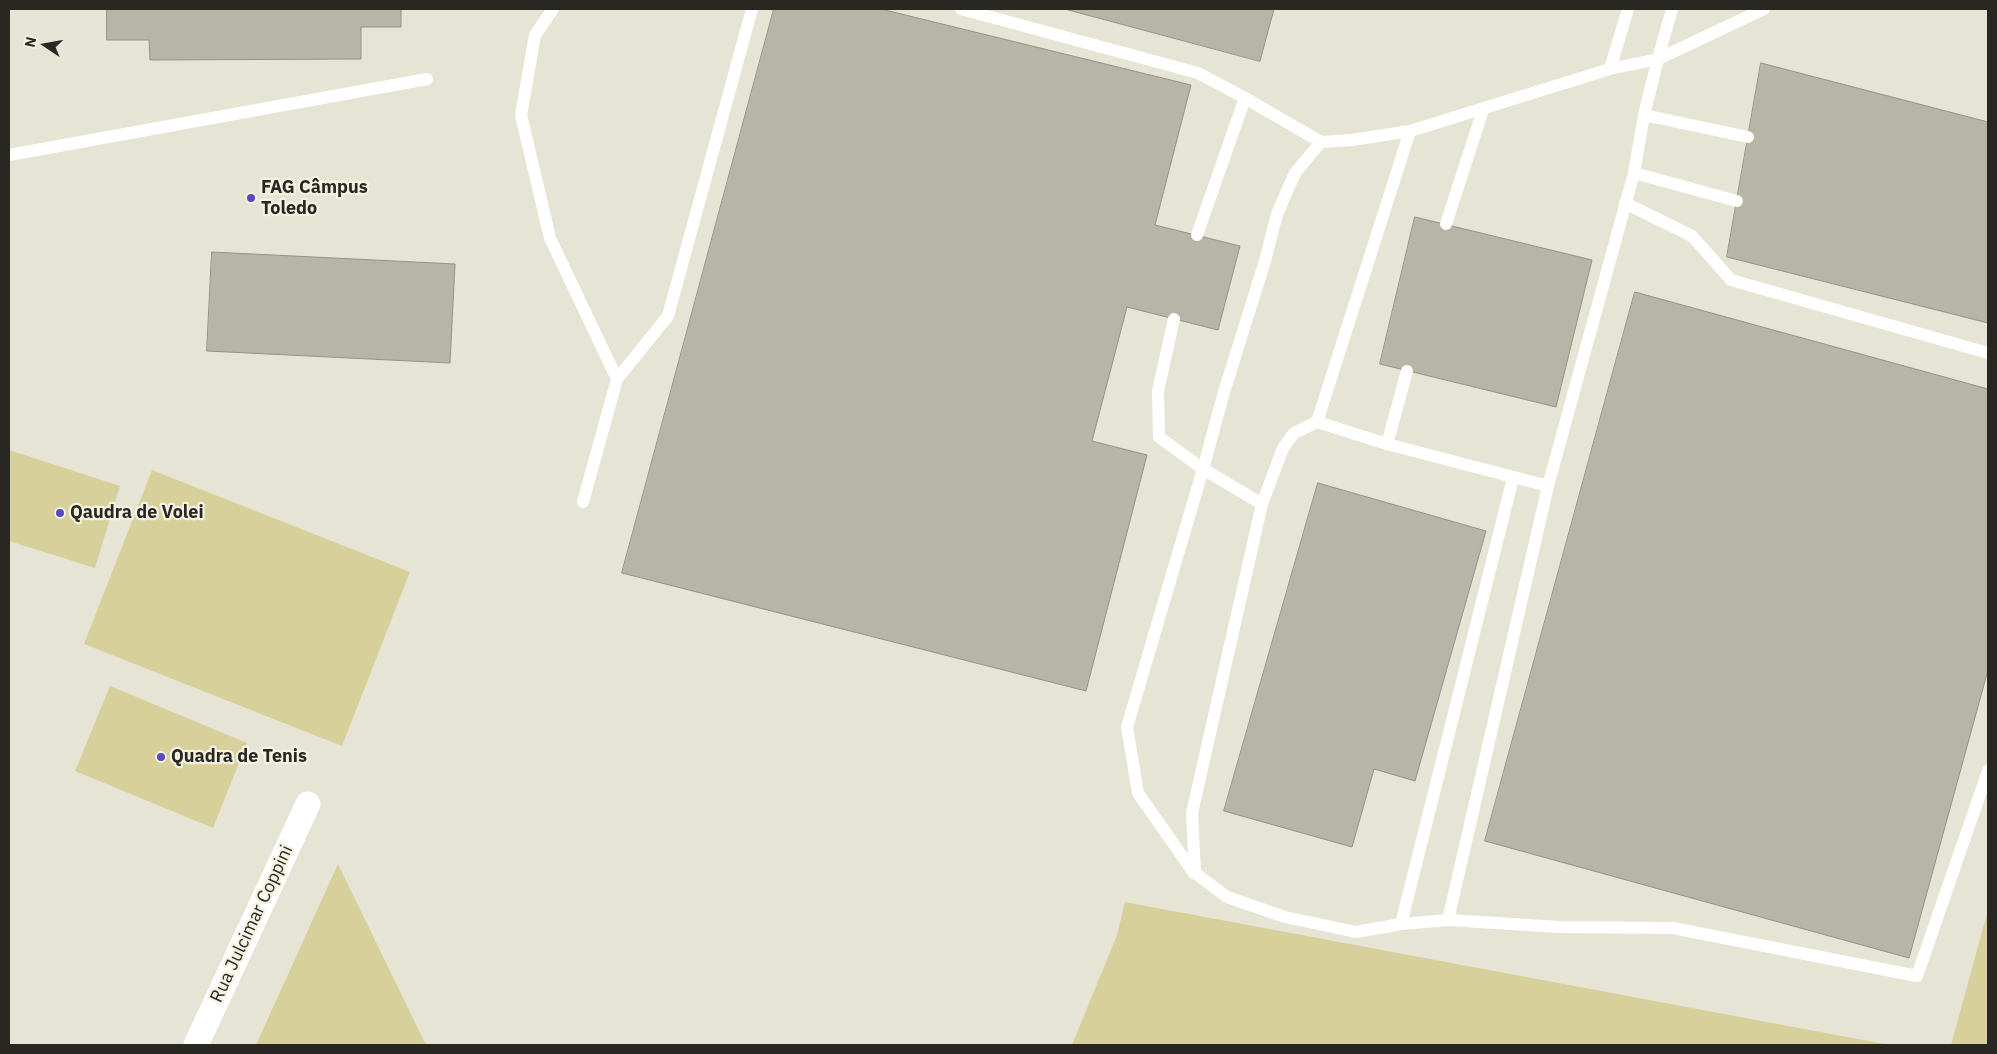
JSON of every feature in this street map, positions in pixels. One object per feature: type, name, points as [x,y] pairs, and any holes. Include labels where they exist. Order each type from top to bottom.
[{"type":"street","name":"Rua Julcimar Coppini","points":[[196,1045],[308,804]]},
{"type":"lane","points":[[553,9],[535,35],[521,115],[550,238],[618,379]]},
{"type":"lane","points":[[583,502],[618,379],[668,316],[752,9]]},
{"type":"lane","points":[[961,9],[1198,72],[1321,142],[1352,140],[1410,131],[1483,110],[1610,69],[1658,59],[1764,9]]},
{"type":"lane","points":[[1610,69],[1628,9]]},
{"type":"lane","points":[[1448,920],[1548,486],[1634,173],[1644,116],[1672,9]]},
{"type":"lane","points":[[9,155],[427,79]]},
{"type":"lane","points":[[1196,235],[1245,98]]},
{"type":"lane","points":[[1446,224],[1483,110]]},
{"type":"lane","points":[[1644,116],[1748,137]]},
{"type":"lane","points":[[1317,422],[1410,131]]},
{"type":"lane","points":[[1321,142],[1295,173],[1277,214],[1265,261],[1224,392],[1126,727],[1138,793],[1195,873],[1227,897],[1285,917],[1356,932],[1401,924],[1448,920],[1559,927],[1672,928],[1917,976],[1988,771]]},
{"type":"lane","points":[[1634,173],[1737,200]]},
{"type":"lane","points":[[1625,203],[1692,236],[1731,280],[1988,353]]},
{"type":"lane","points":[[1174,319],[1158,390],[1159,438],[1203,469],[1262,504]]},
{"type":"lane","points":[[1386,444],[1407,370]]},
{"type":"lane","points":[[1195,873],[1192,813],[1262,504],[1273,469],[1283,448],[1294,433],[1317,422],[1386,444],[1548,486]]},
{"type":"lane","points":[[1401,924],[1513,478]]},
{"type":"shaded area","name":"Qaudra de Volei","points":[[9,450],[120,486],[95,568],[9,541]]},
{"type":"shaded area","points":[[152,470],[410,572],[342,746],[84,644]]},
{"type":"shaded area","name":"Quadra de Tenis","points":[[110,686],[247,743],[213,828],[75,771]]},
{"type":"shaded area","points":[[338,864],[426,1045],[256,1045]]},
{"type":"shaded area","points":[[1125,902],[1890,1045],[1072,1045],[1117,935]]},
{"type":"shaded area","points":[[1988,910],[1988,1045],[1951,1045]]},
{"type":"building","points":[[107,9],[401,9],[401,27],[361,27],[361,59],[150,60],[149,40],[107,40]]},
{"type":"building","points":[[774,9],[881,9],[1191,85],[1155,225],[1240,246],[1218,330],[1127,307],[1092,441],[1147,455],[1086,691],[622,573]]},
{"type":"building","points":[[1065,9],[1274,9],[1260,61]]},
{"type":"building","points":[[1761,63],[1988,122],[1988,323],[1727,257]]},
{"type":"building","points":[[1415,217],[1592,260],[1556,407],[1380,364]]},
{"type":"building","points":[[212,252],[455,264],[450,363],[207,351]]},
{"type":"building","points":[[1635,292],[1988,389],[1988,670],[1909,958],[1485,841]]},
{"type":"building","points":[[1318,483],[1486,531],[1415,781],[1374,769],[1352,847],[1224,811]]},
{"type":"place","name":"FAG Câmpus Toledo","points":[[251,198]]},
{"type":"place","name":"Qaudra de Volei","points":[[60,513]]},
{"type":"place","name":"Quadra de Tenis","points":[[161,757]]}]
